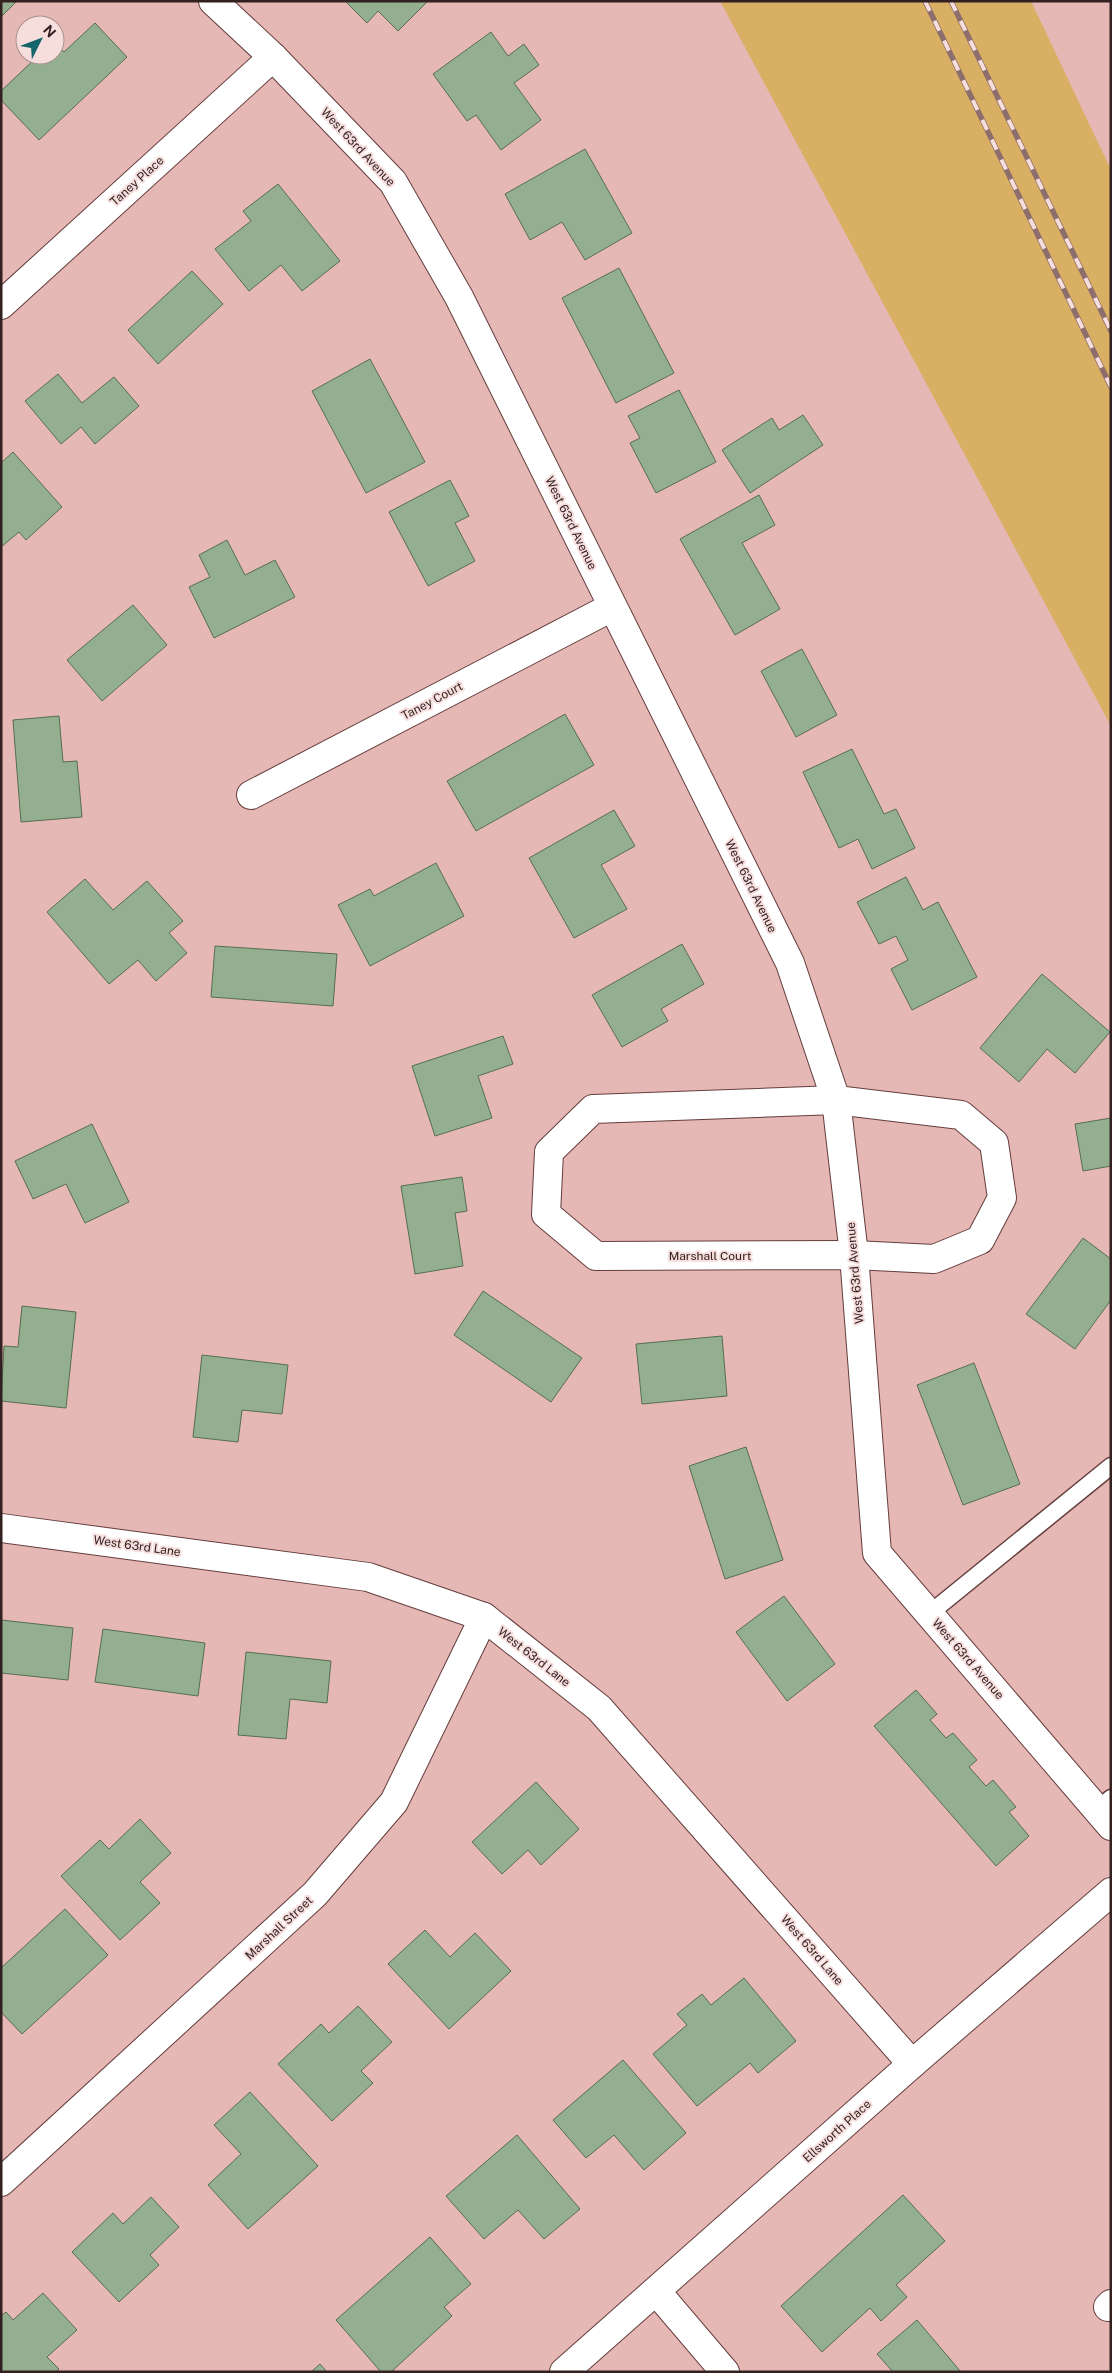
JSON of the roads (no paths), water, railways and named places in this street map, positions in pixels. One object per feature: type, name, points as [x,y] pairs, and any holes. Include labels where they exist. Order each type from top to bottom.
[{"type":"street","name":"West 63rd Avenue","points":[[213,1],[273,57],[393,182],[458,297],[790,963],[836,1100],[854,1255],[877,1553],[1106,1812]]},
{"type":"street","name":"Taney Place","points":[[1,305],[273,57]]},
{"type":"street","name":"Taney Court","points":[[251,795],[612,607]]},
{"type":"street","name":"Marshall Court","points":[[836,1100],[961,1115],[994,1144],[1002,1198],[980,1240],[934,1259],[854,1255],[596,1256],[546,1214],[549,1152],[593,1109],[836,1100]]},
{"type":"street","name":"West 63rd Lane","points":[[1,1528],[368,1577],[484,1617],[599,1708],[912,2064]]},
{"type":"street","name":"Marshall Street","points":[[1,2182],[315,1894],[394,1802],[484,1617]]},
{"type":"street","name":"Ellsworth Place","points":[[564,2372],[912,2064],[1111,1892]]},
{"type":"street","points":[[656,2291],[725,2372]]},
{"type":"lane","points":[[929,1614],[1111,1466]]},
{"type":"railway","points":[[925,1],[1111,387]]},
{"type":"railway","points":[[951,1],[1111,331]]}]
